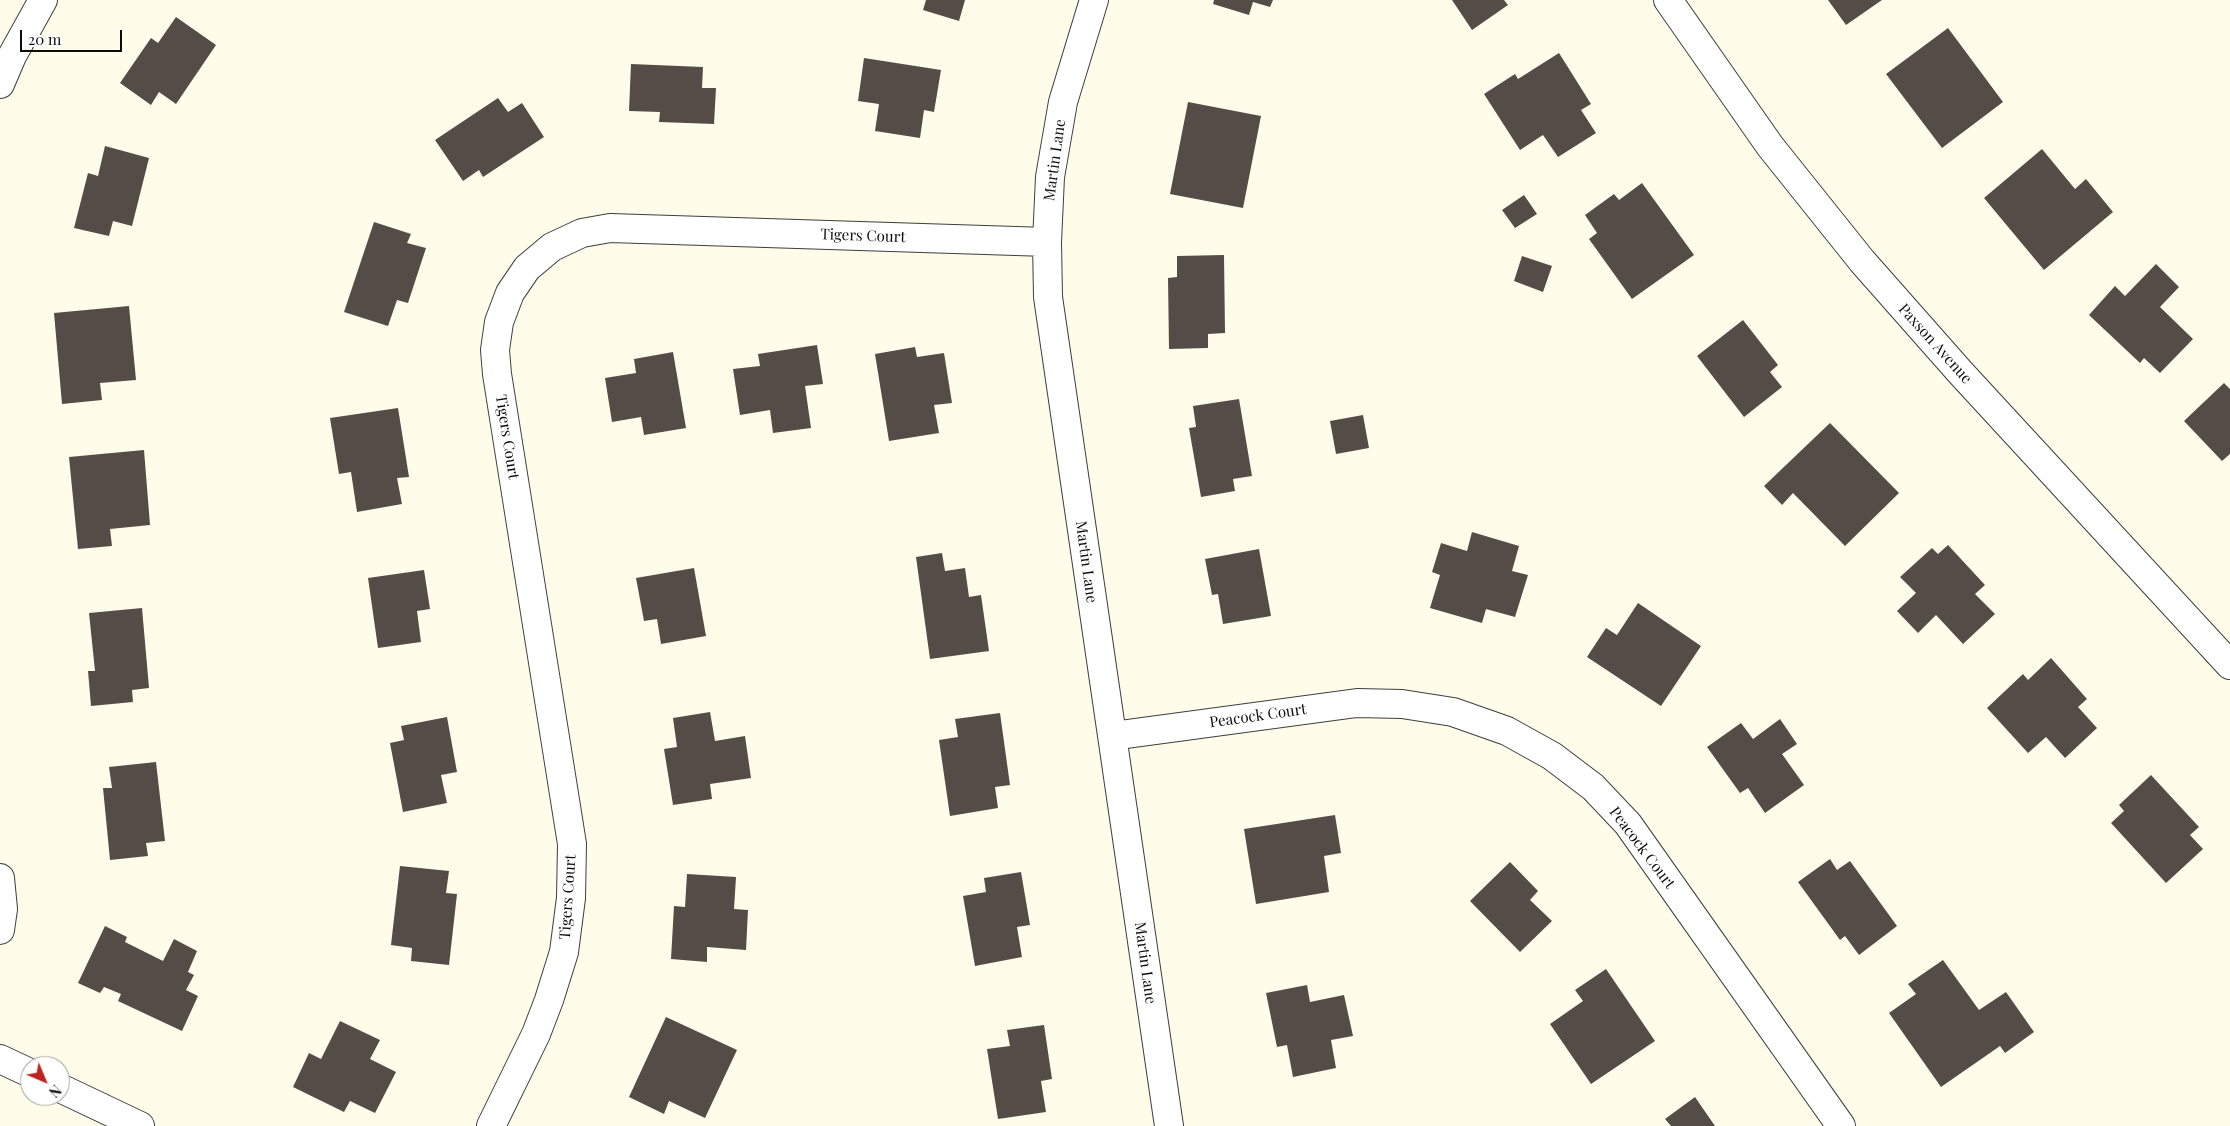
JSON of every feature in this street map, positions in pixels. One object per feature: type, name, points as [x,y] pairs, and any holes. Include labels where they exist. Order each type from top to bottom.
[{"type":"street","points":[[0,84],[12,56],[43,0]]},
{"type":"street","name":"Martin Lane","points":[[1094,0],[1063,102],[1050,177],[1047,242],[1053,336],[1169,1126]]},
{"type":"street","name":"Paxson Avenue","points":[[1668,0],[1770,146],[1862,262],[1960,372],[2230,665]]},
{"type":"street","name":"Tigers Court","points":[[491,1126],[536,1034],[549,1000],[564,952],[571,898],[572,844],[497,374],[495,350],[499,322],[510,293],[527,268],[552,247],[582,233],[610,228],[1047,242]]},
{"type":"street","name":"Peacock Court","points":[[1112,736],[1357,703],[1402,704],[1453,712],[1508,731],[1559,761],[1593,787],[1628,824],[1840,1126]]},
{"type":"street","points":[[0,878],[3,909],[0,930]]},
{"type":"street","points":[[0,1059],[20,1068]]},
{"type":"street","points":[[70,1093],[140,1126]]},
{"type":"building","points":[[926,0],[965,0],[959,21],[923,10]]},
{"type":"building","points":[[1214,0],[1273,0],[1270,7],[1253,2],[1249,15],[1213,4]]},
{"type":"building","points":[[1452,0],[1504,0],[1508,5],[1472,30]]},
{"type":"building","points":[[1828,0],[1882,0],[1846,25]]},
{"type":"building","points":[[176,17],[216,45],[176,104],[159,92],[151,105],[120,83],[151,38],[158,43]]},
{"type":"building","points":[[1948,28],[2003,102],[1942,148],[1886,74]]},
{"type":"building","points":[[1559,53],[1591,104],[1581,110],[1596,133],[1558,157],[1543,135],[1520,150],[1484,94],[1515,74],[1518,79]]},
{"type":"building","points":[[864,58],[941,70],[934,112],[924,110],[920,138],[875,131],[879,104],[858,101]]},
{"type":"building","points":[[631,64],[703,67],[702,88],[716,88],[714,124],[659,122],[660,112],[629,111]]},
{"type":"building","points":[[498,98],[508,112],[522,103],[544,137],[483,177],[479,170],[463,181],[435,140]]},
{"type":"building","points":[[1188,102],[1261,116],[1243,208],[1170,194]]},
{"type":"building","points":[[105,146],[149,158],[132,226],[113,221],[109,236],[74,228],[88,173],[98,176]]},
{"type":"building","points":[[2042,149],[2075,189],[2086,179],[2113,212],[2044,270],[1984,198]]},
{"type":"building","points":[[1642,183],[1694,255],[1632,299],[1589,239],[1597,233],[1585,215],[1614,194],[1619,200]]},
{"type":"building","points":[[1524,195],[1537,214],[1515,228],[1502,210]]},
{"type":"building","points":[[374,222],[411,234],[407,243],[426,248],[408,303],[397,300],[388,326],[344,312]]},
{"type":"building","points":[[1224,255],[1225,333],[1208,334],[1208,348],[1169,349],[1168,278],[1177,277],[1177,256]]},
{"type":"building","points":[[1522,256],[1552,266],[1543,292],[1514,281]]},
{"type":"building","points":[[2156,264],[2179,287],[2160,307],[2193,339],[2160,373],[2144,358],[2140,363],[2089,315],[2115,286],[2125,296]]},
{"type":"building","points":[[129,306],[136,380],[100,383],[102,400],[62,404],[54,313]]},
{"type":"building","points":[[1743,320],[1778,365],[1770,372],[1782,387],[1744,417],[1697,356]]},
{"type":"building","points":[[817,345],[823,384],[805,386],[811,428],[773,433],[770,410],[740,415],[733,369],[760,366],[758,354]]},
{"type":"building","points":[[915,347],[917,357],[944,353],[952,403],[934,405],[939,433],[889,441],[875,354]]},
{"type":"building","points":[[673,352],[686,428],[644,435],[641,417],[612,422],[605,378],[636,373],[634,359]]},
{"type":"building","points":[[2224,383],[2230,389],[2230,454],[2222,461],[2184,421]]},
{"type":"building","points":[[1239,399],[1252,476],[1233,479],[1235,491],[1201,497],[1189,428],[1196,427],[1193,406]]},
{"type":"building","points":[[398,408],[409,477],[397,478],[402,504],[357,512],[351,472],[339,474],[330,418]]},
{"type":"building","points":[[1363,415],[1369,448],[1336,454],[1330,421]]},
{"type":"building","points":[[1830,423],[1899,493],[1845,546],[1793,493],[1782,505],[1764,486]]},
{"type":"building","points":[[144,450],[150,525],[110,529],[112,546],[78,549],[69,457]]},
{"type":"building","points":[[1472,532],[1519,546],[1512,571],[1528,575],[1515,617],[1486,609],[1482,623],[1430,608],[1440,575],[1432,572],[1441,543],[1467,551]]},
{"type":"building","points":[[1948,545],[1985,585],[1975,594],[1995,614],[1963,644],[1936,615],[1918,633],[1897,611],[1916,593],[1900,577],[1932,548],[1938,554]]},
{"type":"building","points":[[1259,549],[1271,616],[1223,624],[1218,594],[1212,595],[1205,559]]},
{"type":"building","points":[[942,553],[945,571],[965,568],[969,597],[981,595],[989,651],[930,659],[916,557]]},
{"type":"building","points":[[694,568],[706,636],[661,644],[657,619],[644,621],[636,578]]},
{"type":"building","points":[[424,570],[430,609],[417,611],[421,642],[378,648],[368,578]]},
{"type":"building","points":[[1638,603],[1701,646],[1661,706],[1587,657],[1606,628],[1617,635]]},
{"type":"building","points":[[142,608],[149,688],[132,690],[133,702],[91,706],[88,671],[95,671],[89,613]]},
{"type":"building","points":[[2051,658],[2087,699],[2078,707],[2097,728],[2065,758],[2046,737],[2028,753],[1987,708],[2023,674],[2028,680]]},
{"type":"building","points":[[710,712],[715,741],[745,736],[751,778],[710,784],[712,799],[673,805],[664,749],[677,747],[673,718]]},
{"type":"building","points":[[1000,713],[1010,785],[995,787],[998,808],[950,816],[939,740],[958,737],[955,719]]},
{"type":"building","points":[[447,717],[457,772],[441,775],[447,803],[403,812],[390,743],[404,740],[401,726]]},
{"type":"building","points":[[1780,719],[1797,744],[1782,754],[1804,785],[1765,813],[1748,788],[1740,793],[1707,747],[1741,723],[1753,739]]},
{"type":"building","points":[[156,762],[165,841],[146,843],[148,856],[110,860],[103,788],[112,788],[109,767]]},
{"type":"building","points":[[2151,775],[2199,827],[2190,835],[2203,849],[2166,883],[2111,823],[2124,811],[2119,805]]},
{"type":"building","points":[[1335,815],[1341,853],[1324,856],[1329,892],[1256,904],[1244,829]]},
{"type":"building","points":[[1830,859],[1837,870],[1850,861],[1897,926],[1859,955],[1845,936],[1840,940],[1798,882]]},
{"type":"building","points":[[1510,862],[1538,891],[1530,900],[1552,921],[1520,952],[1470,901]]},
{"type":"building","points":[[400,866],[449,871],[446,893],[457,894],[449,965],[411,961],[412,948],[391,945]]},
{"type":"building","points":[[1021,872],[1030,925],[1017,927],[1022,957],[975,966],[963,896],[986,892],[984,878]]},
{"type":"building","points":[[687,874],[736,877],[734,909],[748,910],[746,950],[707,947],[707,962],[671,959],[674,906],[685,907]]},
{"type":"building","points":[[105,926],[127,937],[125,942],[163,961],[174,939],[197,951],[188,972],[194,975],[186,990],[198,996],[182,1031],[118,1001],[121,994],[104,987],[100,993],[78,983]]},
{"type":"building","points":[[1943,960],[1979,1010],[2006,992],[2034,1032],[2005,1053],[2000,1046],[1941,1087],[1889,1013],[1916,994],[1908,984]]},
{"type":"building","points":[[1606,969],[1655,1041],[1591,1084],[1550,1024],[1583,1001],[1575,990]]},
{"type":"building","points":[[1307,985],[1310,1002],[1344,995],[1353,1036],[1331,1040],[1336,1068],[1293,1077],[1287,1045],[1277,1047],[1266,993]]},
{"type":"building","points":[[666,1017],[737,1050],[705,1118],[669,1101],[664,1114],[629,1097]]},
{"type":"building","points":[[340,1021],[380,1040],[370,1059],[396,1072],[375,1113],[350,1101],[344,1112],[293,1087],[309,1053],[321,1059]]},
{"type":"building","points":[[1044,1025],[1052,1079],[1041,1081],[1046,1112],[998,1119],[987,1049],[1010,1046],[1007,1030]]},
{"type":"building","points":[[1695,1097],[1715,1126],[1671,1126],[1665,1119]]}]
